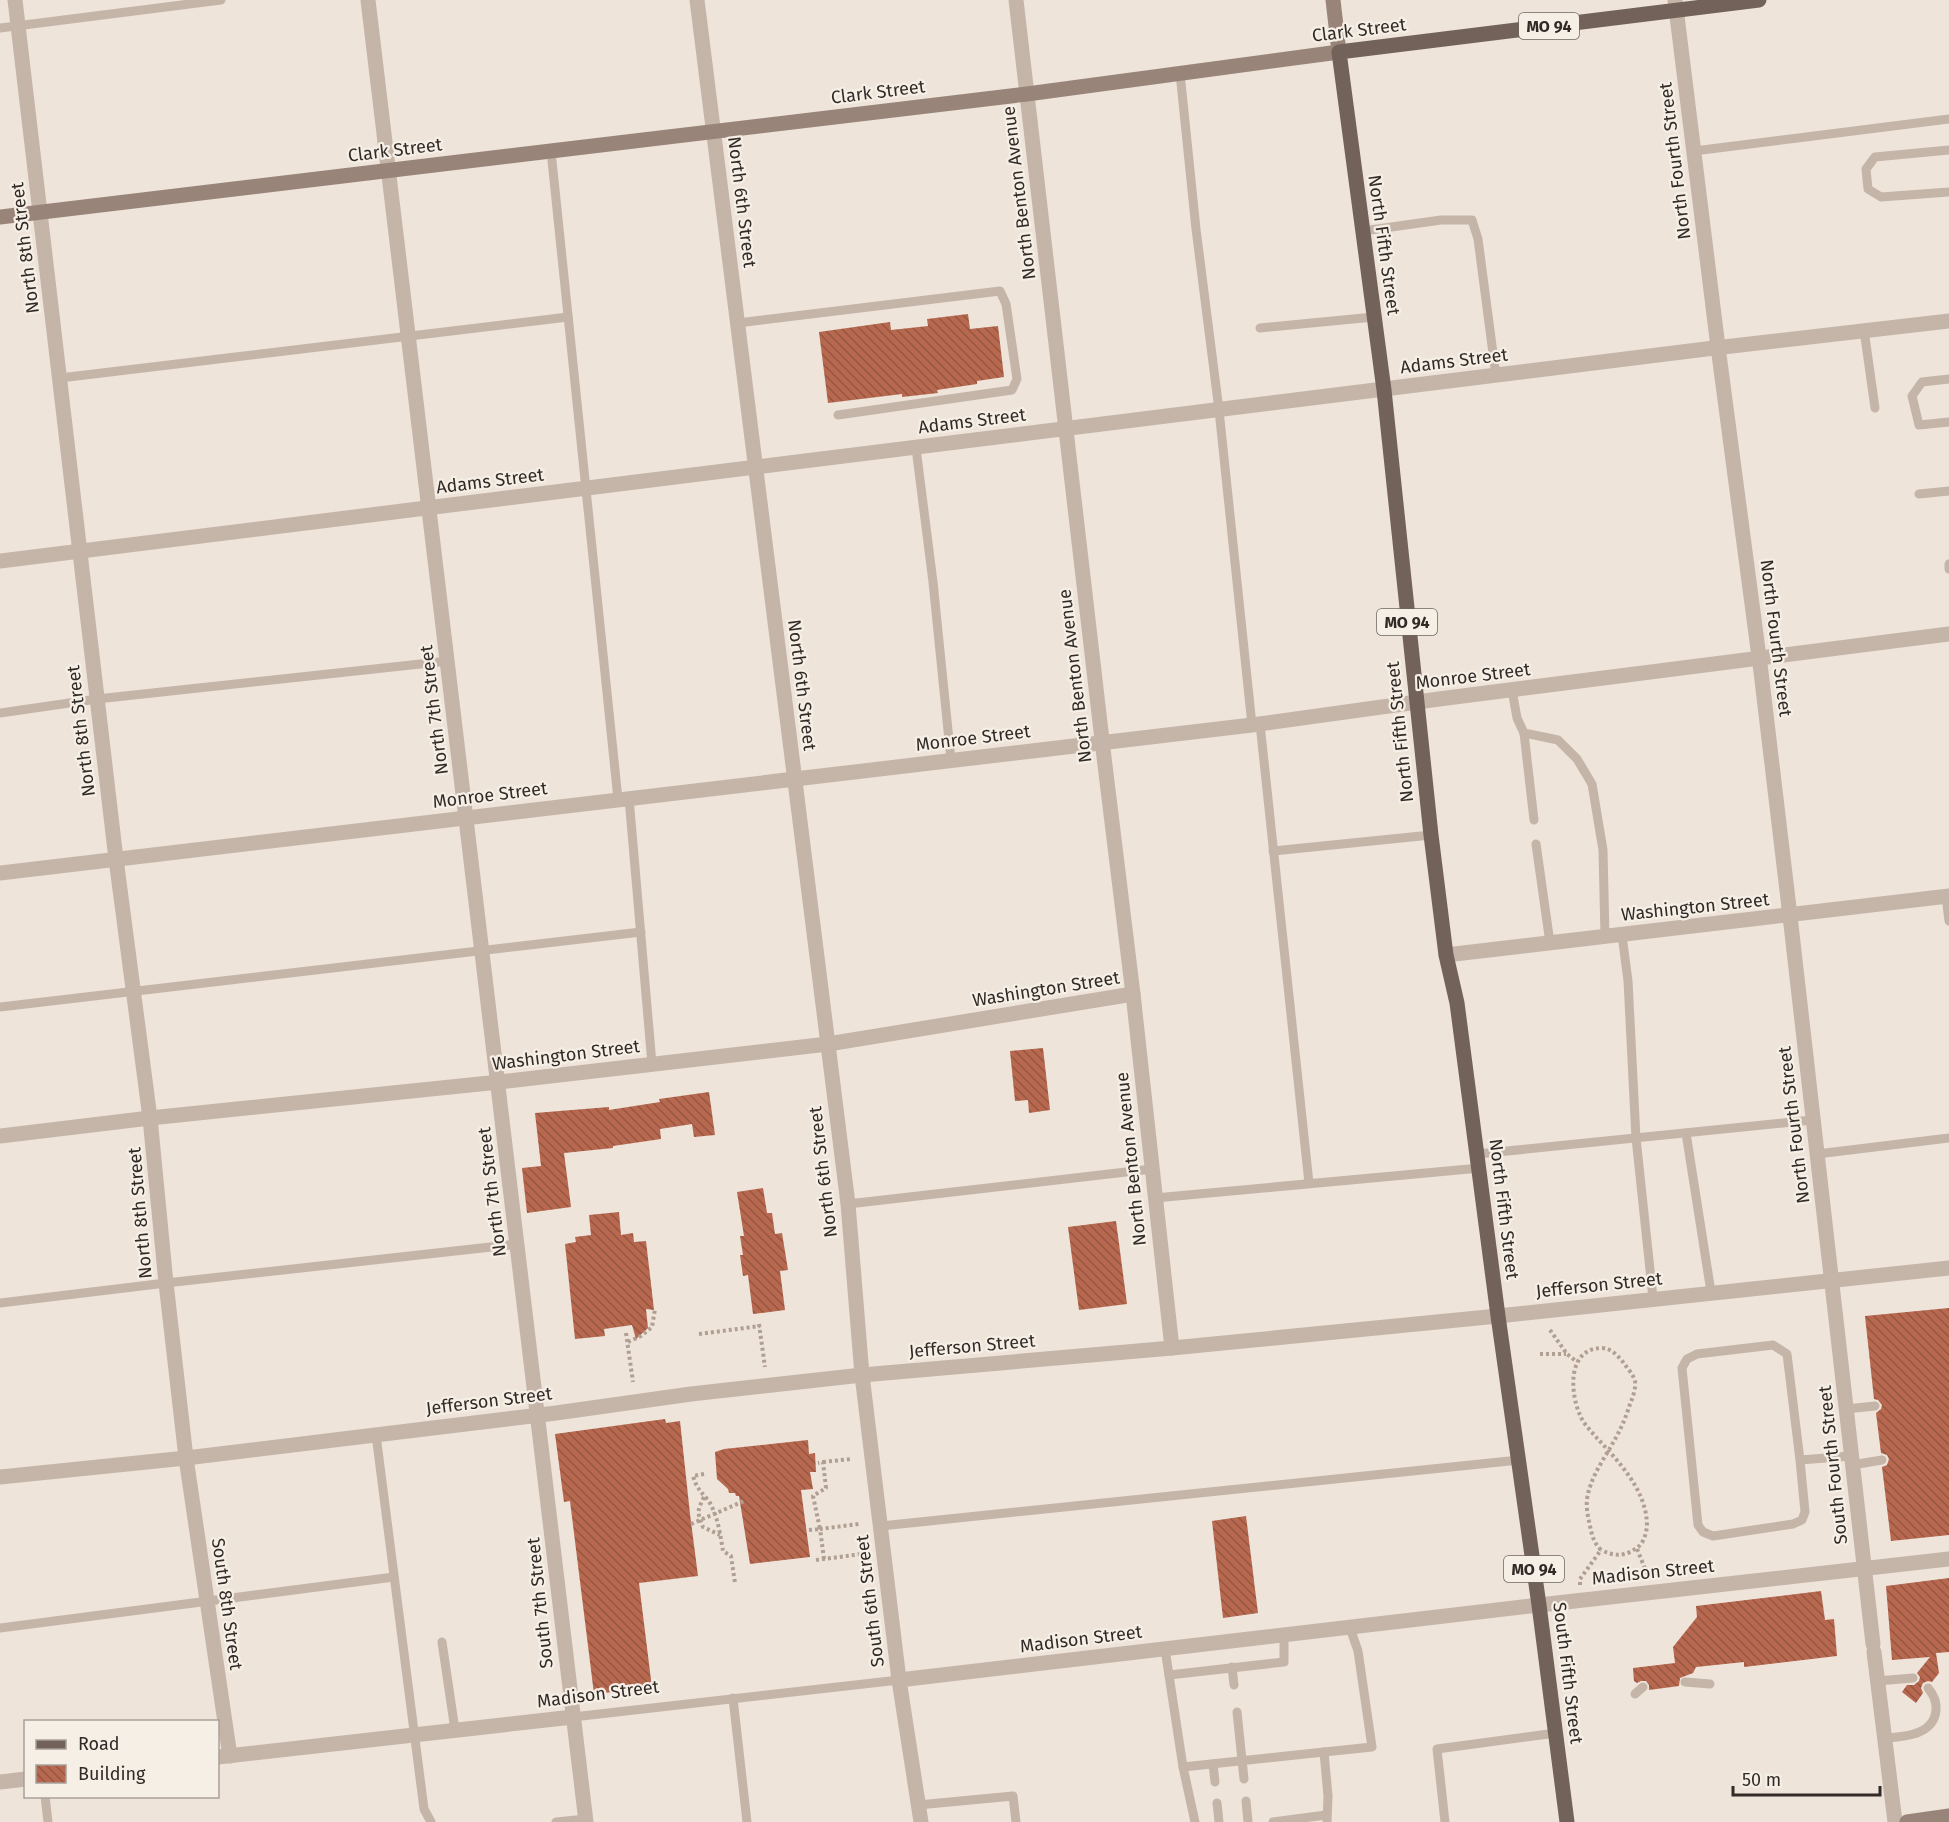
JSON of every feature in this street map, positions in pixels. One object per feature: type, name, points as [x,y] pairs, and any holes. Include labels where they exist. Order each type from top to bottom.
[{"type":"main road","name":"North Fifth Street","points":[[1333,0],[1384,390],[1416,703],[1446,955],[1457,1003],[1498,1316]]},
{"type":"main road","name":"Clark Street","points":[[0,217],[1027,94],[1676,5],[1759,0]]},
{"type":"main road","name":"South Fifth Street","points":[[1498,1316],[1567,1822]]},
{"type":"main road","points":[[1907,1822],[1949,1816]]},
{"type":"street","name":"North 8th Street","points":[[15,0],[116,859],[150,1118],[186,1458]]},
{"type":"street","name":"North 7th Street","points":[[368,0],[539,1415]]},
{"type":"street","name":"North 6th Street","points":[[697,0],[848,1204],[862,1375]]},
{"type":"street","name":"North Benton Avenue","points":[[1016,0],[1133,994],[1172,1348]]},
{"type":"street","name":"North Fourth Street","points":[[1676,5],[1759,658],[1832,1281]]},
{"type":"street","name":"Adams Street","points":[[0,561],[1718,347],[1949,321]]},
{"type":"street","name":"Monroe Street","points":[[0,873],[1256,724],[1949,634]]},
{"type":"street","name":"Washington Street","points":[[1446,955],[1947,897]]},
{"type":"street","name":"Washington Street","points":[[0,1136],[828,1044],[1133,994]]},
{"type":"street","name":"Jefferson Street","points":[[0,1477],[186,1458],[691,1394],[862,1375],[1498,1316],[1949,1268]]},
{"type":"street","name":"South Fourth Street","points":[[1832,1281],[1895,1822]]},
{"type":"street","name":"South 6th Street","points":[[862,1375],[899,1680],[921,1822]]},
{"type":"street","name":"South 7th Street","points":[[539,1415],[586,1820]]},
{"type":"street","name":"South 8th Street","points":[[186,1458],[207,1602],[224,1756]]},
{"type":"street","name":"Madison Street","points":[[899,1680],[1949,1559]]},
{"type":"street","name":"Madison Street","points":[[224,1756],[573,1717]]},
{"type":"street","points":[[0,1782],[24,1779]]},
{"type":"lane","points":[[0,28],[220,0]]},
{"type":"lane","points":[[1180,73],[1196,230],[1273,851],[1309,1183]]},
{"type":"lane","points":[[1694,151],[1949,119]]},
{"type":"lane","points":[[1949,150],[1875,157],[1866,169],[1868,189],[1881,197],[1949,192]]},
{"type":"lane","points":[[550,151],[586,488],[640,932],[652,1064]]},
{"type":"lane","points":[[1363,231],[1441,220],[1473,220],[1478,239],[1496,375]]},
{"type":"lane","points":[[738,323],[1000,291],[1006,304],[1017,379],[1012,390],[838,415]]},
{"type":"lane","points":[[60,378],[568,317]]},
{"type":"lane","points":[[1260,328],[1374,317]]},
{"type":"lane","points":[[1864,330],[1875,408]]},
{"type":"lane","points":[[1949,379],[1922,382],[1912,396],[1919,425],[1949,422]]},
{"type":"lane","points":[[916,448],[933,582],[951,760]]},
{"type":"lane","points":[[1919,494],[1949,491]]},
{"type":"lane","points":[[1949,564],[1949,569]]},
{"type":"lane","points":[[0,713],[97,699],[448,661]]},
{"type":"lane","points":[[1512,690],[1517,718],[1524,733],[1534,820]]},
{"type":"lane","points":[[1524,733],[1558,740],[1577,759],[1592,784],[1603,850],[1605,937]]},
{"type":"lane","points":[[1273,851],[1431,835]]},
{"type":"lane","points":[[1536,844],[1550,943]]},
{"type":"lane","points":[[1947,897],[1949,921]]},
{"type":"lane","points":[[0,1007],[640,932]]},
{"type":"lane","points":[[1622,935],[1628,981],[1636,1138],[1653,1298]]},
{"type":"lane","points":[[1155,1198],[1309,1183],[1479,1162],[1636,1138],[1812,1120]]},
{"type":"lane","points":[[1686,1133],[1711,1292]]},
{"type":"lane","points":[[1817,1154],[1949,1138]]},
{"type":"lane","points":[[848,1204],[1152,1169]]},
{"type":"lane","points":[[0,1303],[518,1244]]},
{"type":"lane","points":[[1773,1345],[1782,1349],[1787,1354],[1800,1460],[1805,1512],[1802,1520],[1793,1524],[1713,1536],[1703,1532],[1698,1525],[1682,1368],[1687,1359],[1697,1354],[1773,1345]]},
{"type":"lane","points":[[1846,1409],[1875,1406]]},
{"type":"lane","points":[[376,1435],[424,1809],[430,1822]]},
{"type":"lane","points":[[881,1526],[1519,1460]]},
{"type":"lane","points":[[1800,1460],[1882,1460]]},
{"type":"lane","points":[[0,1628],[394,1577]]},
{"type":"lane","points":[[1184,1767],[1372,1747],[1358,1651],[1350,1628]]},
{"type":"lane","points":[[1168,1675],[1284,1662],[1284,1636]]},
{"type":"lane","points":[[442,1642],[455,1730]]},
{"type":"lane","points":[[1165,1649],[1184,1767],[1196,1822]]},
{"type":"lane","points":[[1232,1667],[1234,1685]]},
{"type":"lane","points":[[1877,1681],[1913,1678]]},
{"type":"lane","name":"Madison Street","points":[[573,1717],[899,1680]]},
{"type":"lane","points":[[1685,1682],[1710,1684]]},
{"type":"lane","points":[[1635,1694],[1643,1688]]},
{"type":"lane","points":[[1885,1738],[1917,1733],[1933,1722],[1937,1703],[1928,1688]]},
{"type":"lane","points":[[733,1698],[747,1822]]},
{"type":"lane","points":[[1237,1712],[1244,1779]]},
{"type":"lane","points":[[1445,1822],[1437,1749],[1556,1733]]},
{"type":"lane","points":[[1273,1822],[1326,1819],[1328,1796],[1324,1752]]},
{"type":"lane","points":[[1213,1764],[1215,1782]]},
{"type":"lane","points":[[918,1804],[1013,1796],[1016,1822]]},
{"type":"lane","points":[[45,1798],[48,1822]]},
{"type":"lane","points":[[1246,1801],[1248,1822]]},
{"type":"lane","points":[[1217,1803],[1220,1822]]},
{"type":"lane","points":[[556,1822],[586,1820]]},
{"type":"path","points":[[628,1342],[641,1336],[652,1327],[655,1309]]},
{"type":"path","points":[[699,1334],[760,1325],[765,1367]]},
{"type":"path","points":[[1550,1330],[1566,1354],[1577,1362]]},
{"type":"path","points":[[626,1333],[633,1382]]},
{"type":"path","points":[[1608,1451],[1590,1486],[1587,1516],[1595,1544],[1601,1551],[1610,1555],[1623,1555],[1637,1549],[1643,1542],[1647,1532],[1644,1505],[1618,1460],[1608,1451],[1587,1428],[1580,1415],[1573,1384],[1577,1362],[1593,1349],[1603,1348],[1612,1351],[1627,1367],[1635,1383],[1626,1418],[1608,1451]]},
{"type":"path","points":[[1540,1354],[1566,1354]]},
{"type":"path","points":[[824,1559],[813,1496],[826,1488],[821,1462],[851,1459]]},
{"type":"path","points":[[704,1474],[693,1476],[699,1492],[708,1501],[719,1526],[723,1551],[731,1556],[735,1583]]},
{"type":"path","points":[[704,1497],[698,1509],[703,1527],[720,1535]]},
{"type":"path","points":[[691,1524],[744,1501]]},
{"type":"path","points":[[809,1530],[859,1524]]},
{"type":"path","points":[[1637,1549],[1650,1581]]},
{"type":"path","points":[[1580,1588],[1580,1579],[1601,1551]]},
{"type":"path","points":[[816,1560],[862,1554]]},
{"type":"building","points":[[968,314],[970,329],[998,326],[1004,377],[937,390],[938,393],[902,397],[902,394],[828,403],[819,332],[890,322],[891,330],[928,326],[927,319]]},
{"type":"building","points":[[1043,1048],[1050,1110],[1029,1113],[1028,1100],[1015,1101],[1010,1051]]},
{"type":"building","points":[[709,1092],[715,1135],[694,1137],[692,1124],[660,1129],[661,1139],[613,1146],[613,1148],[564,1153],[571,1207],[527,1213],[522,1168],[541,1166],[535,1113],[609,1107],[609,1110],[660,1102],[659,1099]]},
{"type":"building","points":[[763,1188],[767,1213],[772,1213],[775,1234],[782,1233],[788,1270],[780,1271],[785,1310],[753,1314],[748,1275],[743,1276],[740,1255],[743,1255],[740,1236],[744,1236],[737,1192]]},
{"type":"building","points":[[619,1212],[621,1235],[633,1233],[634,1242],[646,1241],[654,1310],[646,1309],[648,1328],[636,1339],[632,1325],[604,1329],[605,1336],[575,1339],[565,1244],[576,1242],[575,1237],[591,1235],[589,1215]]},
{"type":"building","points":[[1116,1221],[1127,1304],[1079,1310],[1068,1227]]},
{"type":"building","points":[[1949,1308],[1949,1535],[1891,1541],[1882,1467],[1887,1465],[1889,1459],[1887,1455],[1881,1453],[1876,1413],[1882,1405],[1874,1399],[1865,1316]]},
{"type":"building","points":[[665,1419],[666,1423],[680,1421],[698,1576],[639,1583],[652,1688],[594,1694],[570,1501],[564,1502],[555,1434]]},
{"type":"building","points":[[808,1440],[809,1454],[815,1453],[816,1472],[810,1472],[813,1489],[801,1490],[810,1557],[750,1564],[739,1496],[729,1493],[728,1489],[717,1479],[715,1452],[724,1449]]},
{"type":"building","points":[[1246,1516],[1258,1613],[1223,1618],[1212,1521]]},
{"type":"building","points":[[1949,1578],[1949,1652],[1936,1653],[1939,1673],[1932,1682],[1923,1683],[1921,1688],[1923,1693],[1916,1703],[1902,1692],[1907,1685],[1914,1685],[1919,1681],[1920,1677],[1917,1673],[1930,1657],[1892,1660],[1886,1586]]},
{"type":"building","points":[[1821,1591],[1825,1620],[1834,1619],[1837,1656],[1744,1667],[1744,1662],[1696,1667],[1693,1673],[1680,1678],[1679,1686],[1649,1690],[1646,1681],[1637,1683],[1634,1681],[1633,1668],[1675,1663],[1673,1647],[1697,1617],[1696,1606]]}]
